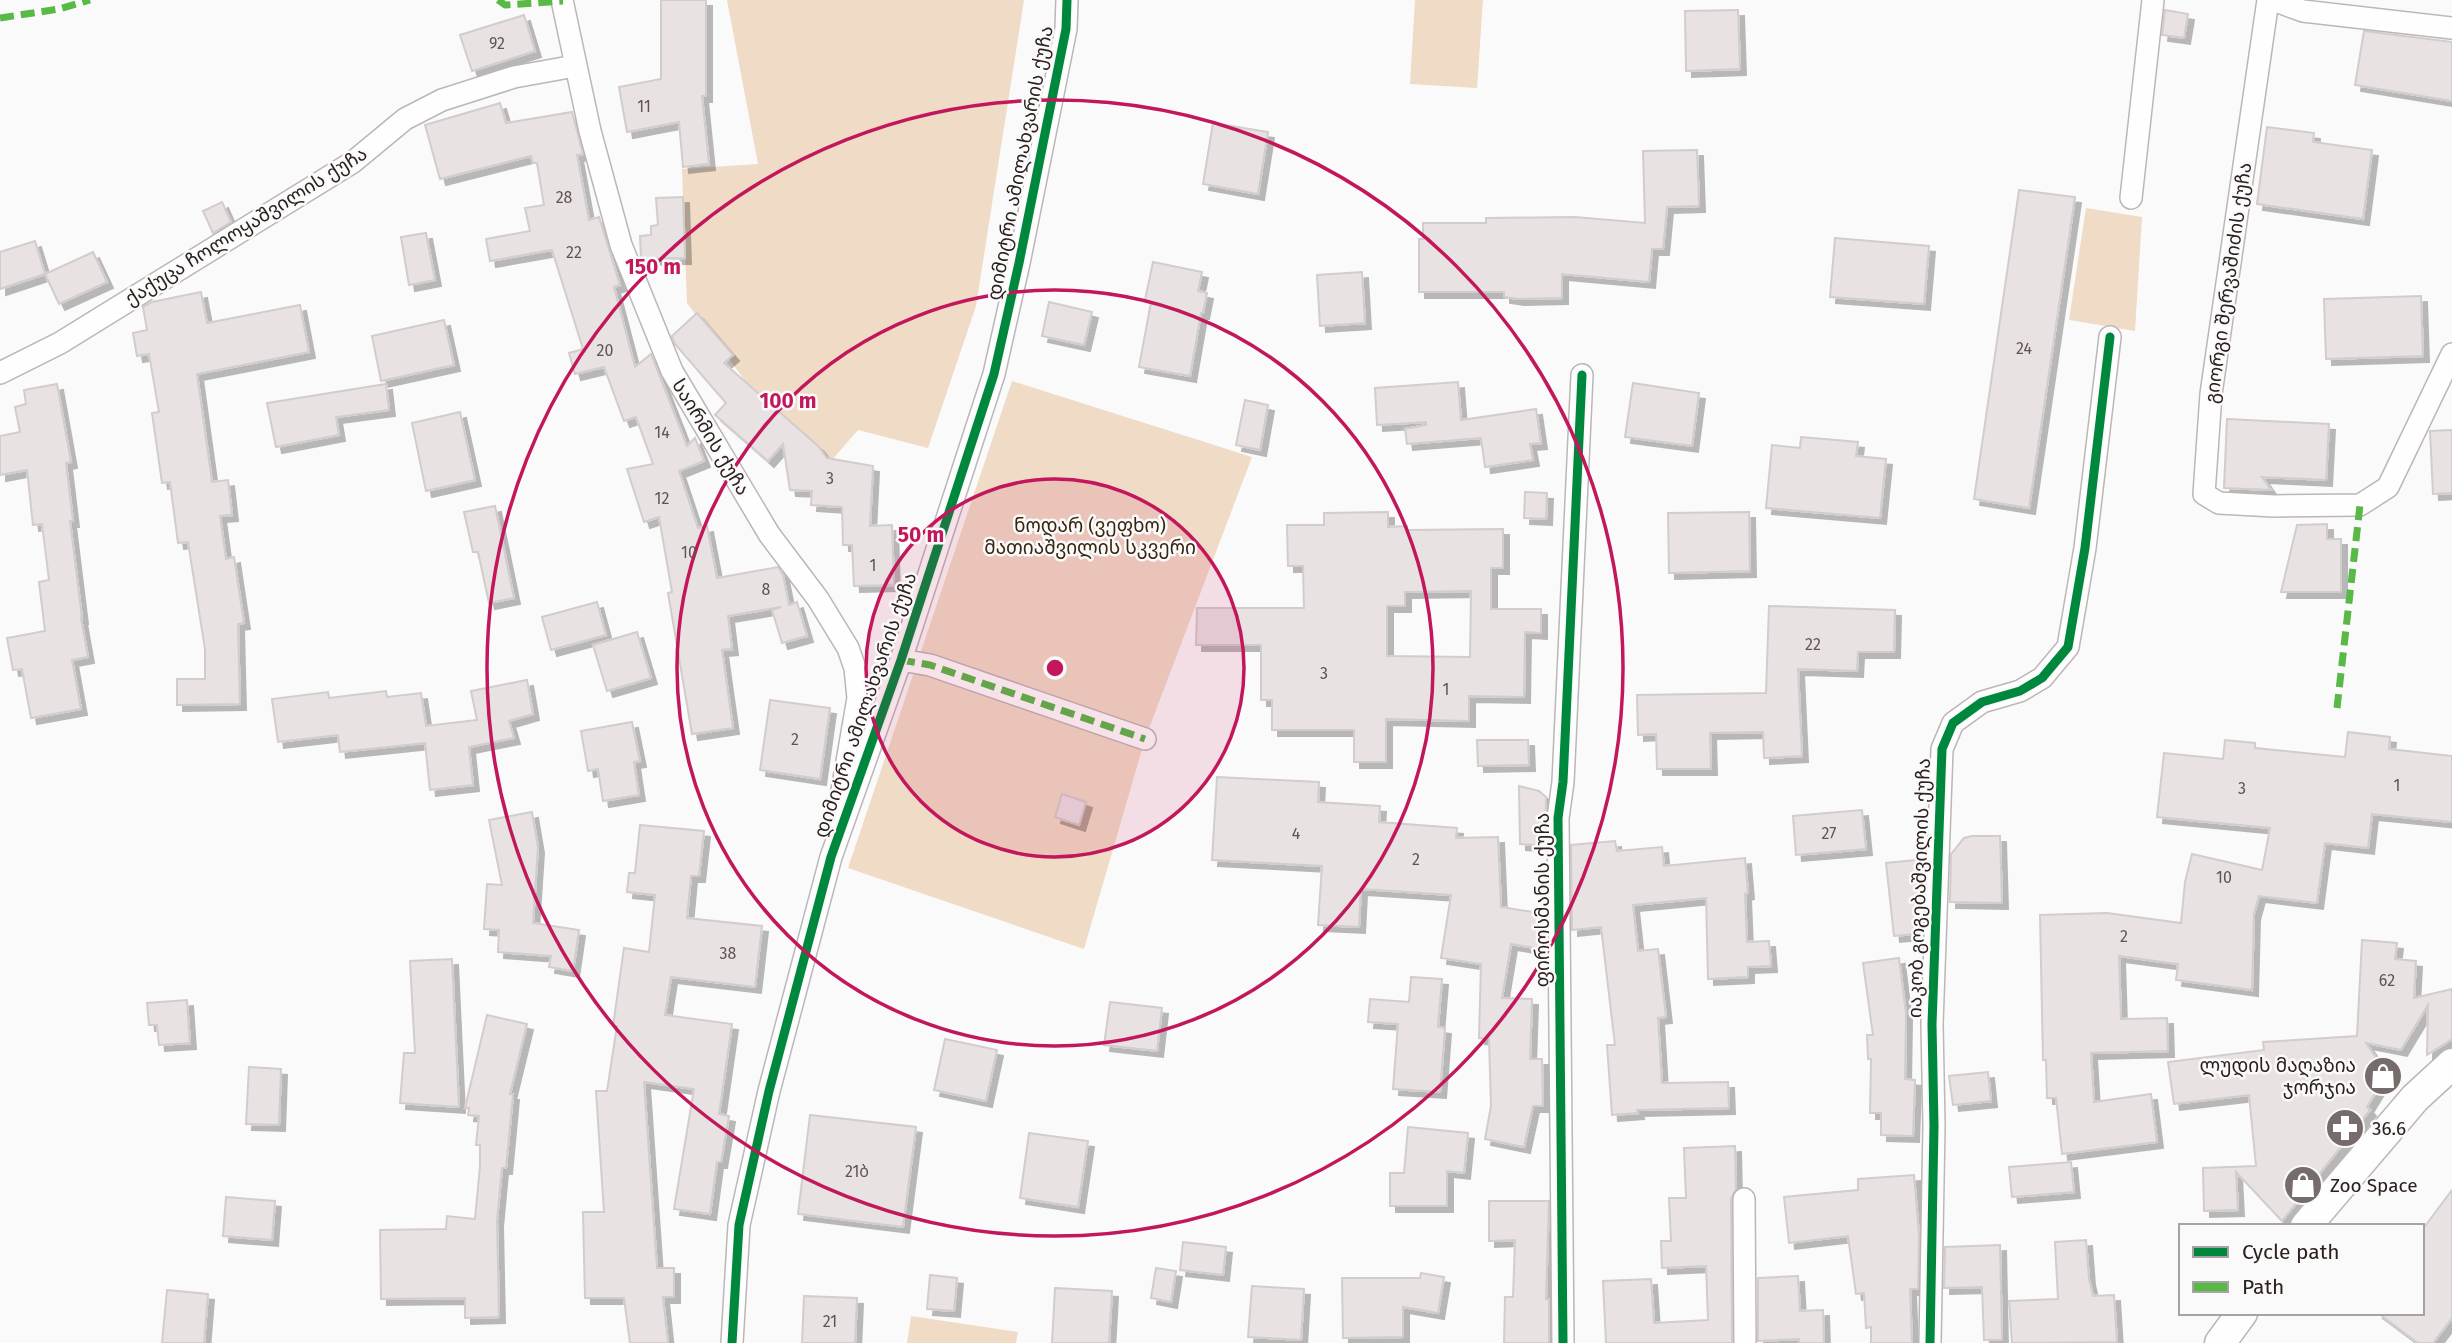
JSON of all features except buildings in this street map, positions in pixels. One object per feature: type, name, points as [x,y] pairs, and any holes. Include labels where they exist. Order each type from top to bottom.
[{"type":"main road","points":[[2308,1224],[2414,1098],[2452,1064]]},
{"type":"main road","points":[[2220,1343],[2241,1315]]},
{"type":"street","name":"საირმის ქუჩა","points":[[562,0],[590,131],[621,245],[672,371],[769,534],[818,599],[848,648],[855,668],[858,698],[831,857]]},
{"type":"street","name":"დიმიტრი ამილახვარის ქუჩა","points":[[732,1343],[739,1226],[769,1091],[831,857],[901,660],[994,374],[1066,29],[1067,0]]},
{"type":"street","points":[[2131,198],[2153,0]]},
{"type":"street","points":[[2271,0],[2303,11],[2452,28]]},
{"type":"street","name":"გიორგი შერვაშიძის ქუჩა","points":[[2271,0],[2211,394],[2204,494],[2219,503],[2274,506],[2360,505],[2388,487],[2452,354]]},
{"type":"street","name":"ქაქუცა ჩოლოყაშვილის ქუჩა","points":[[0,373],[60,343],[353,162],[405,119],[442,100],[514,77],[575,66]]},
{"type":"street","name":"იაკობ გოგებაშვილის ქუჩა","points":[[1930,1343],[1934,1126],[1932,1024],[1942,749],[1953,723],[1982,702],[2020,691],[2042,678],[2068,647],[2085,548],[2110,337]]},
{"type":"street","name":"ფიროსმანის ქუჩა","points":[[1563,1343],[1558,818],[1563,782],[1581,375]]},
{"type":"street","points":[[901,660],[930,665],[1145,739]]},
{"type":"street","points":[[1744,1199],[1745,1343]]},
{"type":"green space","points":[[727,0],[1024,0],[976,306],[928,448],[858,430],[817,477],[687,303],[682,169],[758,164]]},
{"type":"green space","points":[[1415,0],[1483,0],[1477,88],[1410,84]]},
{"type":"green space","points":[[2086,208],[2142,217],[2135,331],[2069,320]]},
{"type":"green space","name":"ნოდარ (ვეფხო) მათიაშვილის სკვერი","points":[[1012,381],[1252,457],[1145,739],[1084,949],[848,868]]},
{"type":"green space","points":[[911,1316],[1018,1332],[1016,1343],[907,1343]]},
{"type":"marked path","points":[[0,18],[59,9],[90,0]]},
{"type":"marked path","points":[[498,0],[505,5],[563,1]]},
{"type":"marked path","points":[[2337,708],[2360,505]]},
{"type":"marked path","points":[[901,660],[930,665],[1145,739]]},
{"type":"cycle path","points":[[732,1343],[739,1225],[769,1091],[831,857],[901,660],[994,374],[1066,29],[1067,0]]},
{"type":"cycle path","points":[[1930,1343],[1934,1126],[1932,1024],[1942,749],[1953,723],[1982,702],[2020,691],[2042,678],[2068,647],[2085,548],[2110,337]]},
{"type":"cycle path","points":[[1563,1343],[1558,818],[1563,782],[1582,375]]},
{"type":"place","name":"ლუდის მაღაზია ჯორჯია","points":[[2383,1076]]},
{"type":"place","name":"36.6","points":[[2345,1128]]},
{"type":"place","name":"Zoo Space","points":[[2303,1185]]}]
